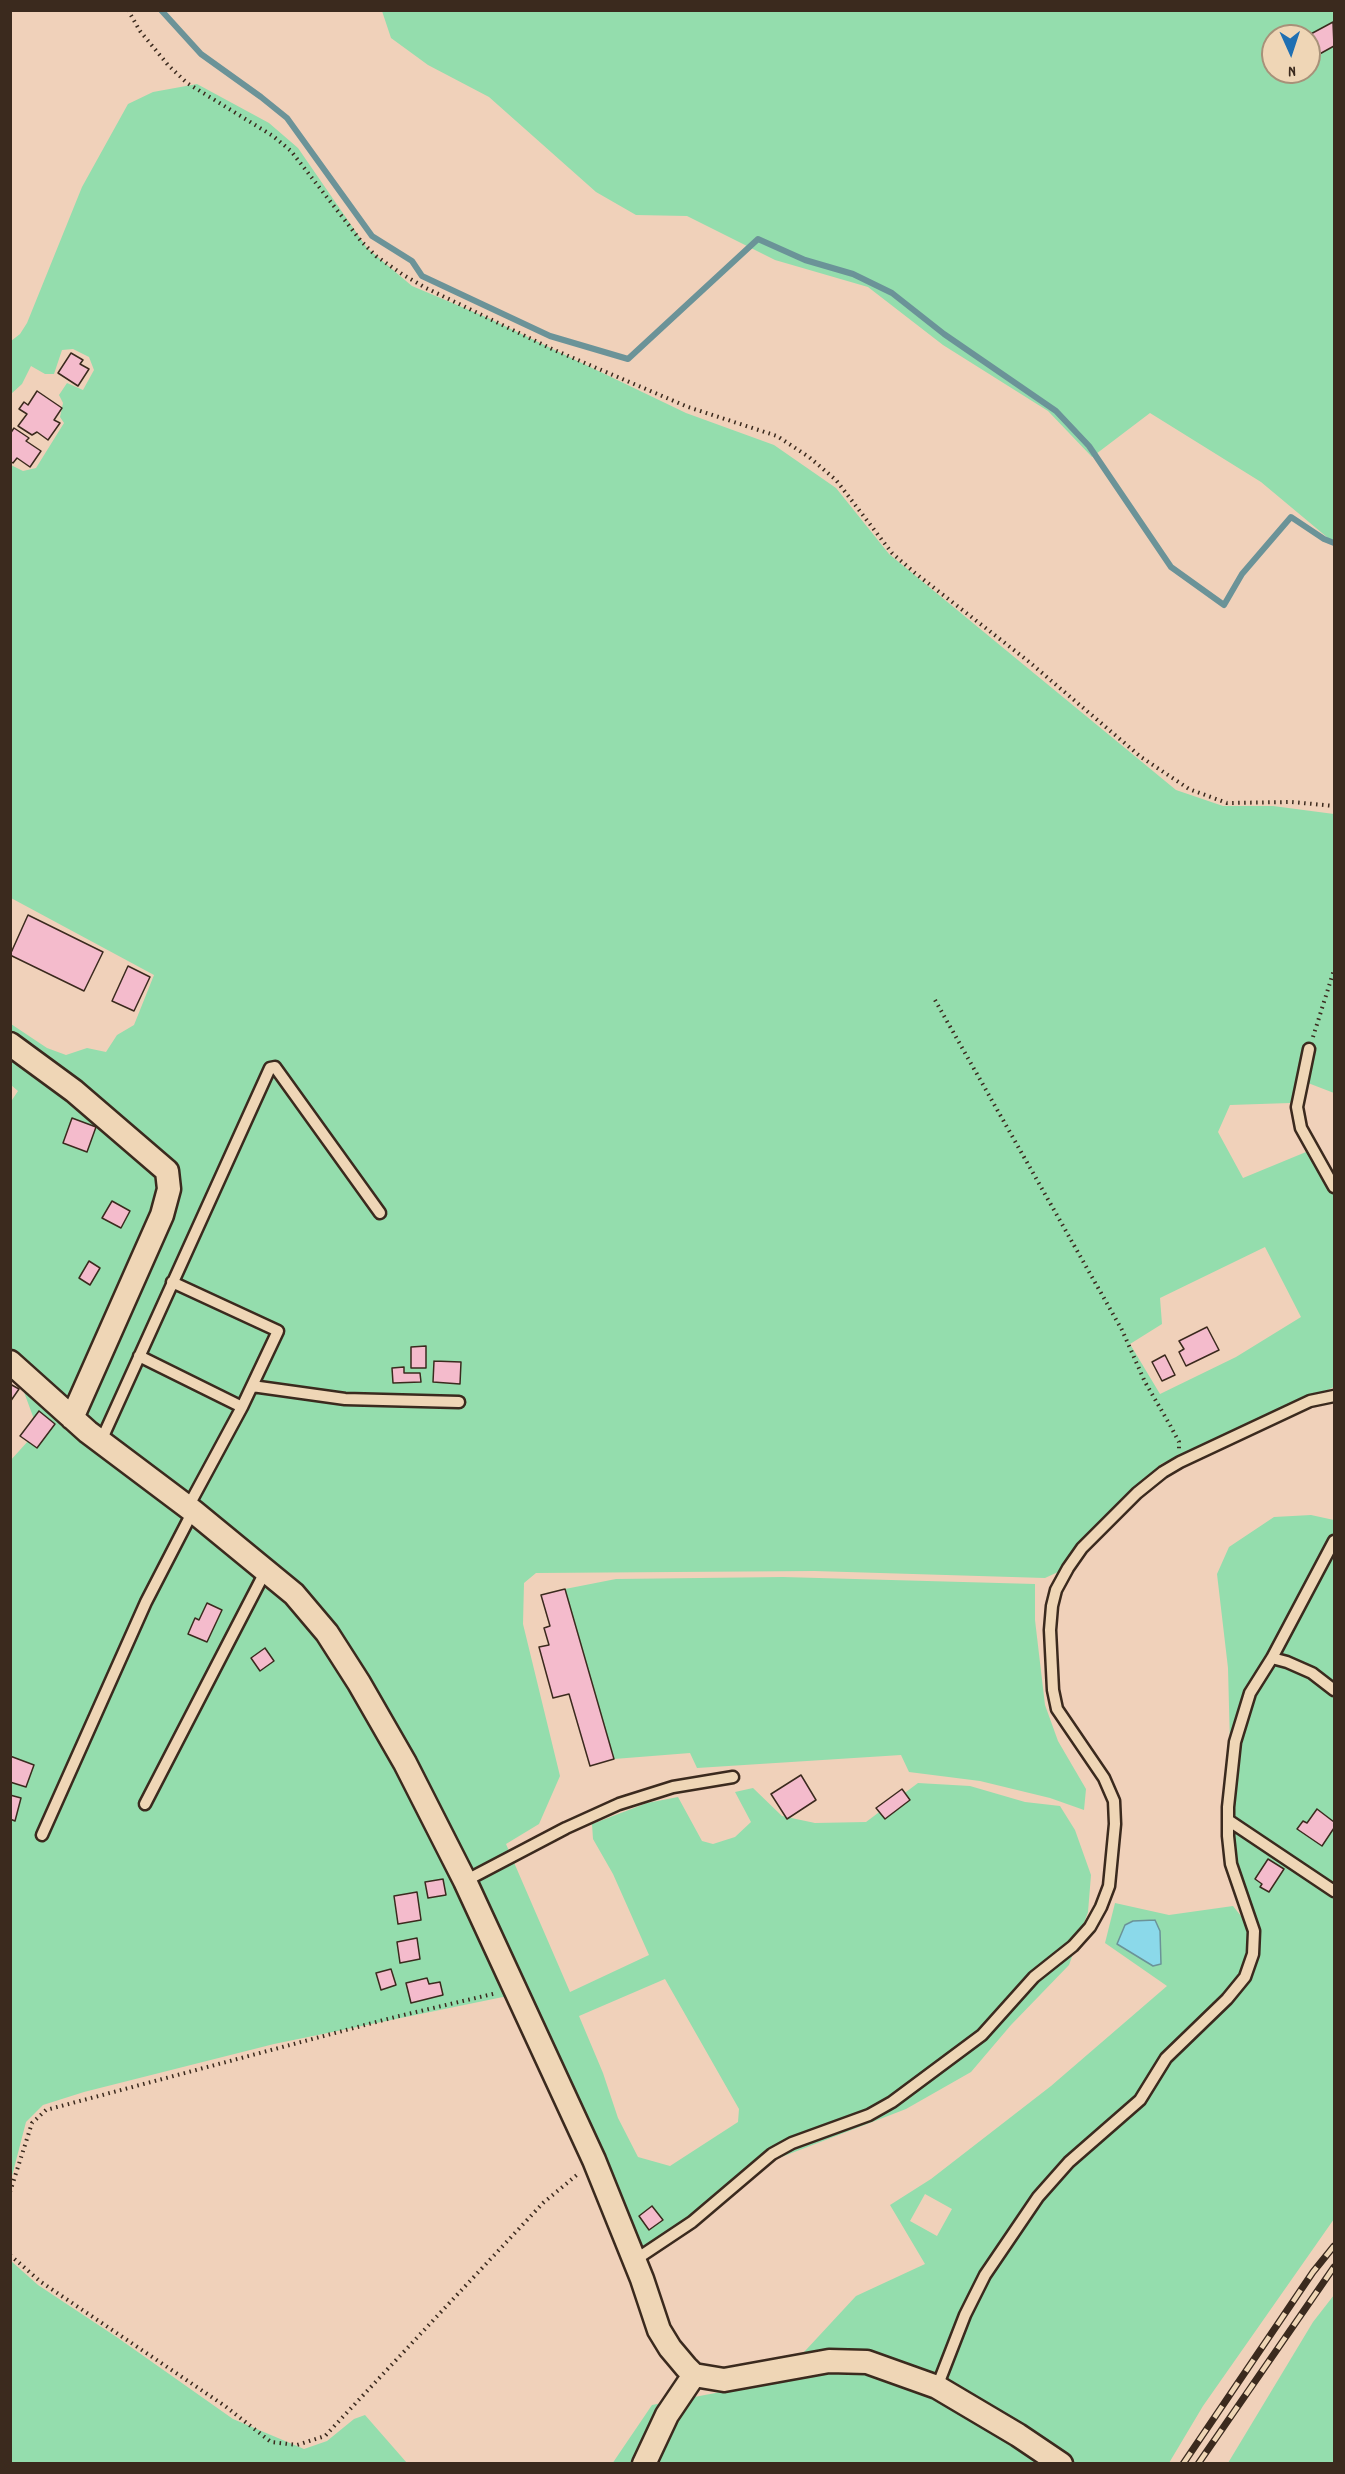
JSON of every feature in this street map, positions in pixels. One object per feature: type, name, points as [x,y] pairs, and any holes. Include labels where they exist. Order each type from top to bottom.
[{"type":"street","points":[[10,1044],[74,1091],[167,1171],[169,1189],[162,1215],[72,1418]]},
{"type":"street","points":[[10,1362],[100,1441],[191,1509],[266,1570],[294,1594],[327,1633],[405,1763],[465,1881],[594,2160],[635,2260],[660,2330],[670,2348],[694,2375],[724,2380],[829,2361],[867,2362],[937,2387],[1061,2463]]},
{"type":"street","points":[[644,2463],[667,2415],[694,2375]]},
{"type":"lane","points":[[1309,1049],[1297,1107],[1301,1128],[1335,1187]]},
{"type":"lane","points":[[100,1441],[270,1068],[275,1067],[380,1213]]},
{"type":"lane","points":[[42,1835],[146,1602],[278,1331],[172,1282]]},
{"type":"lane","points":[[139,1356],[242,1407]]},
{"type":"lane","points":[[252,1386],[345,1399],[459,1402]]},
{"type":"lane","points":[[635,2260],[692,2222],[772,2154],[792,2143],[869,2115],[892,2102],[982,2035],[1034,1977],[1073,1946],[1090,1927],[1109,1886],[1115,1824],[1114,1801],[1104,1778],[1057,1709],[1053,1690],[1050,1630],[1056,1590],[1082,1548],[1137,1493],[1180,1461],[1310,1401],[1335,1396]]},
{"type":"lane","points":[[937,2387],[965,2315],[985,2275],[1038,2197],[1069,2162],[1140,2100],[1166,2058],[1227,1999],[1245,1977],[1253,1954],[1254,1931],[1231,1864],[1228,1820],[1236,1742],[1250,1693],[1272,1659],[1335,1541]]},
{"type":"lane","points":[[145,1804],[266,1570]]},
{"type":"lane","points":[[1272,1659],[1287,1662],[1312,1673],[1335,1689]]},
{"type":"lane","points":[[465,1881],[566,1828],[619,1804],[673,1787],[733,1777]]},
{"type":"lane","points":[[1228,1820],[1335,1891]]},
{"type":"path","points":[[128,10],[136,26],[168,65],[187,83],[273,136],[291,151],[361,241],[376,256],[402,274],[552,349],[688,407],[777,436],[836,480],[892,553],[915,573],[1028,661],[1141,757],[1189,789],[1227,803],[1292,802],[1335,806]]},
{"type":"path","points":[[1309,1049],[1335,970]]},
{"type":"path","points":[[935,1000],[1122,1330],[1145,1382],[1179,1442],[1180,1461]]},
{"type":"path","points":[[10,2192],[32,2123],[46,2110],[395,2017],[515,1989]]},
{"type":"path","points":[[10,2255],[41,2282],[225,2406],[271,2442],[297,2445],[325,2436],[543,2204],[594,2160]]},
{"type":"green space","points":[[382,11],[1334,11],[1334,543],[1261,482],[1150,413],[1092,457],[1048,411],[943,345],[868,287],[775,260],[687,216],[636,215],[596,192],[489,97],[428,65],[391,38]]},
{"type":"green space","points":[[197,84],[269,123],[298,148],[367,248],[412,286],[488,318],[686,413],[774,445],[836,488],[889,554],[1176,790],[1223,806],[1273,806],[1334,814],[1334,1093],[1308,1083],[1290,1103],[1230,1105],[1218,1132],[1243,1178],[1306,1152],[1334,1173],[1334,1387],[1161,1464],[1085,1539],[1058,1572],[1045,1578],[814,1571],[536,1573],[524,1583],[523,1624],[560,1776],[539,1824],[506,1844],[570,1992],[649,1955],[613,1874],[593,1839],[592,1824],[647,1803],[678,1797],[702,1841],[713,1844],[735,1837],[751,1822],[735,1792],[753,1788],[782,1816],[815,1823],[866,1822],[918,1783],[970,1786],[1025,1802],[1060,1806],[1075,1830],[1091,1875],[1088,1912],[1069,1965],[1011,2025],[971,2072],[906,2109],[771,2161],[649,2256],[639,2244],[534,2012],[503,1997],[274,2044],[84,2092],[43,2105],[26,2122],[11,2180],[10,1461],[38,1430],[21,1384],[11,1374],[10,1103],[18,1091],[11,1085],[11,1024],[47,1048],[66,1055],[87,1048],[106,1052],[117,1035],[134,1025],[154,975],[11,898],[11,465],[23,471],[36,468],[64,423],[60,417],[63,403],[59,395],[67,383],[83,390],[94,370],[89,357],[73,349],[62,350],[54,374],[45,374],[31,366],[22,384],[11,394],[11,341],[20,334],[27,323],[82,187],[128,104],[153,92]],"holes":[[[1265,1247],[1301,1317],[1236,1357],[1160,1394],[1130,1344],[1162,1324],[1160,1298]],[[665,1979],[739,2109],[738,2122],[670,2166],[638,2157],[618,2118],[603,2073],[579,2016]]]},
{"type":"green space","points":[[1311,1515],[1334,1520],[1334,2219],[1203,2406],[1169,2463],[612,2464],[652,2405],[763,2384],[805,2351],[856,2296],[925,2264],[890,2205],[931,2179],[1051,2086],[1167,1986],[1105,1943],[1115,1903],[1169,1915],[1233,1906],[1245,1921],[1248,1901],[1233,1861],[1228,1668],[1217,1574],[1229,1547],[1274,1517]],"holes":[[[925,2194],[952,2209],[937,2236],[910,2221]]]},
{"type":"green space","points":[[783,1577],[1035,1584],[1035,1620],[1045,1705],[1058,1741],[1086,1789],[1084,1810],[1050,1798],[980,1781],[909,1772],[901,1755],[697,1768],[690,1753],[614,1759],[565,1589],[616,1579]]},
{"type":"green space","points":[[11,2261],[38,2285],[233,2419],[304,2449],[327,2441],[354,2419],[365,2415],[407,2463],[11,2463]]},
{"type":"green space","points":[[1334,2295],[1334,2463],[1228,2463],[1313,2322]]},
{"type":"water","points":[[1155,1920],[1160,1931],[1161,1964],[1153,1966],[1117,1944],[1125,1925],[1133,1921]]},
{"type":"building","points":[[1333,22],[1334,46],[1321,53],[1321,28]]},
{"type":"building","points":[[71,353],[83,360],[80,364],[89,369],[78,386],[58,373]]},
{"type":"building","points":[[37,391],[62,408],[54,420],[60,423],[48,440],[37,432],[32,435],[18,426],[27,414],[19,409],[24,402],[28,405]]},
{"type":"building","points":[[14,428],[29,438],[26,441],[41,451],[30,467],[17,458],[13,463],[10,461],[10,434]]},
{"type":"building","points":[[28,915],[103,952],[84,991],[10,955]]},
{"type":"building","points":[[128,966],[150,977],[134,1011],[112,1001]]},
{"type":"building","points":[[72,1118],[96,1127],[87,1152],[63,1143]]},
{"type":"building","points":[[112,1201],[130,1211],[121,1228],[102,1218]]},
{"type":"building","points":[[89,1261],[100,1268],[90,1285],[79,1278]]},
{"type":"building","points":[[1207,1327],[1219,1350],[1186,1366],[1179,1352],[1184,1349],[1179,1341]]},
{"type":"building","points":[[426,1346],[426,1368],[411,1368],[411,1347]]},
{"type":"building","points":[[1165,1355],[1175,1375],[1162,1381],[1152,1362]]},
{"type":"building","points":[[434,1361],[461,1362],[460,1384],[433,1382]]},
{"type":"building","points":[[404,1367],[404,1373],[420,1373],[421,1382],[393,1383],[392,1368]]},
{"type":"building","points":[[10,1384],[19,1389],[10,1402]]},
{"type":"building","points":[[39,1411],[55,1424],[37,1448],[20,1436]]},
{"type":"building","points":[[565,1589],[614,1759],[590,1766],[569,1694],[553,1698],[539,1647],[549,1645],[544,1628],[550,1626],[541,1595]]},
{"type":"building","points":[[207,1603],[222,1610],[207,1642],[188,1634],[195,1618],[199,1620]]},
{"type":"building","points":[[265,1648],[274,1661],[260,1671],[251,1658]]},
{"type":"building","points":[[10,1756],[34,1765],[26,1787],[10,1782]]},
{"type":"building","points":[[801,1775],[816,1800],[787,1819],[771,1794]]},
{"type":"building","points":[[902,1789],[910,1800],[885,1819],[876,1808]]},
{"type":"building","points":[[10,1795],[21,1798],[15,1821],[10,1819]]},
{"type":"building","points":[[1317,1809],[1334,1822],[1334,1828],[1322,1846],[1297,1829],[1303,1821],[1307,1823]]},
{"type":"building","points":[[1268,1859],[1284,1869],[1269,1892],[1260,1887],[1262,1884],[1255,1879]]},
{"type":"building","points":[[443,1879],[446,1895],[428,1898],[425,1882]]},
{"type":"building","points":[[417,1892],[421,1920],[398,1924],[394,1896]]},
{"type":"building","points":[[417,1938],[420,1959],[400,1963],[397,1942]]},
{"type":"building","points":[[391,1969],[396,1985],[381,1990],[376,1973]]},
{"type":"building","points":[[427,1978],[429,1984],[440,1982],[443,1995],[411,2003],[406,1983]]},
{"type":"building","points":[[652,2206],[663,2220],[649,2230],[639,2216]]},
{"type":"waterway","points":[[161,10],[201,54],[287,118],[372,236],[412,261],[422,276],[550,336],[628,359],[758,239],[805,260],[853,274],[892,293],[944,334],[1056,411],[1089,446],[1171,567],[1224,605],[1242,574],[1291,517],[1334,543]]},
{"type":"railway","points":[[1183,2464],[1313,2272],[1334,2246]]},
{"type":"railway","points":[[1198,2464],[1334,2267]]}]
